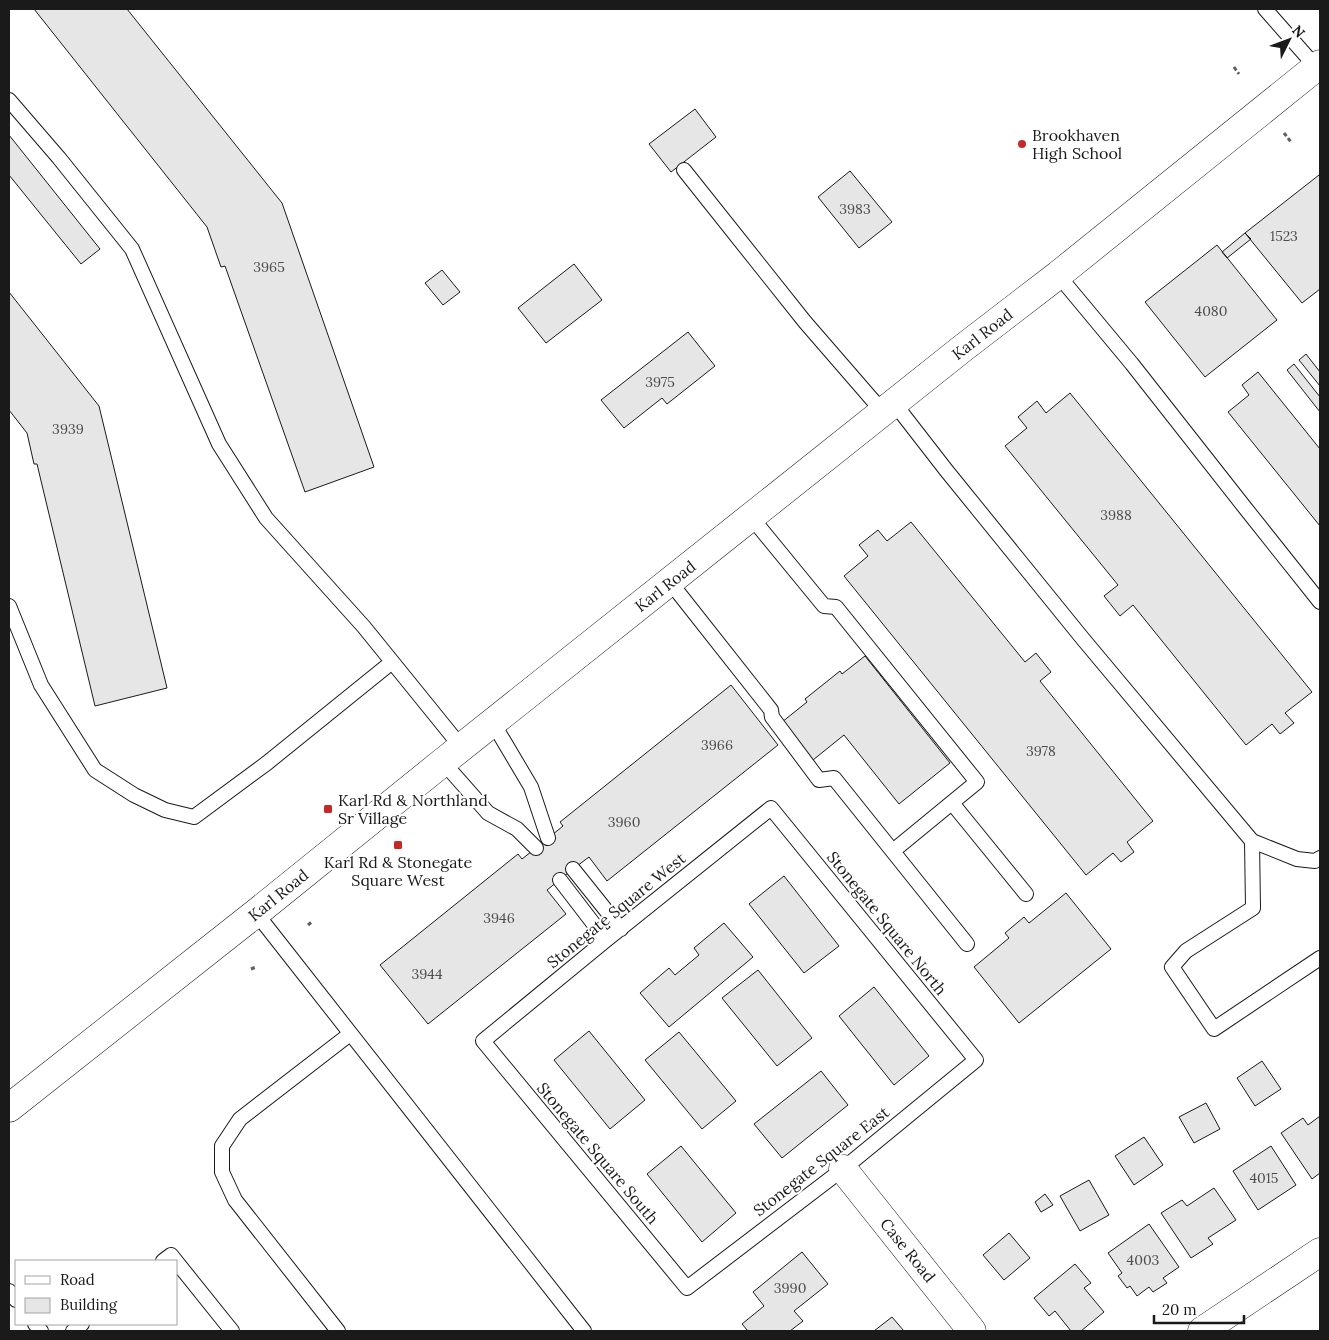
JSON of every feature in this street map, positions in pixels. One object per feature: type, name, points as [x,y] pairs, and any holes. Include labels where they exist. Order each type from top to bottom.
[{"type":"main road","name":"Karl Road","points":[[9,1108],[889,407],[1319,68]]},
{"type":"main road","name":"Case Road","points":[[843,1169],[972,1331]]},
{"type":"main road","points":[[1202,1331],[1320,1252]]},
{"type":"lane","points":[[1265,9],[1319,68]]},
{"type":"lane","points":[[9,100],[59,158],[132,249],[219,444],[266,518],[364,627],[392,662],[488,813],[517,828],[536,848]]},
{"type":"lane","points":[[684,170],[804,322],[889,407],[946,470],[1252,841],[1297,859],[1315,861],[1320,858]]},
{"type":"lane","points":[[1058,275],[1132,364],[1320,602]]},
{"type":"lane","points":[[751,517],[824,606],[836,607],[977,782],[893,851]]},
{"type":"lane","points":[[670,582],[771,710],[772,717],[819,780],[834,778],[967,944]]},
{"type":"lane","points":[[9,606],[41,685],[95,770],[134,795],[165,810],[194,817],[267,763],[392,662]]},
{"type":"lane","points":[[493,722],[531,787],[548,838]]},
{"type":"lane","points":[[952,802],[1026,894]]},
{"type":"lane","name":"Stonegate Square West","points":[[483,1041],[771,808]]},
{"type":"lane","name":"Stonegate Square North","points":[[771,808],[976,1060]]},
{"type":"lane","points":[[1252,841],[1253,908],[1186,951],[1172,966],[1214,1029],[1320,958]]},
{"type":"lane","points":[[573,869],[621,929]]},
{"type":"lane","points":[[560,880],[606,940]]},
{"type":"lane","points":[[256,913],[584,1331]]},
{"type":"lane","points":[[338,1331],[235,1200],[222,1172],[222,1146],[240,1119],[350,1034]]},
{"type":"lane","name":"Stonegate Square South","points":[[483,1041],[687,1288]]},
{"type":"lane","name":"Stonegate Square East","points":[[687,1288],[843,1169],[976,1060]]},
{"type":"lane","points":[[164,1260],[171,1255],[175,1260]]},
{"type":"lane","points":[[178,1264],[232,1331]]},
{"type":"path","points":[[1234,67],[1239,74]]},
{"type":"path","points":[[1284,133],[1290,142]]},
{"type":"path","points":[[308,925],[313,921]]},
{"type":"path","points":[[251,969],[256,967]]},
{"type":"building","points":[[34,9],[127,9],[282,203],[374,467],[305,492],[225,266],[221,267],[207,227]]},
{"type":"building","points":[[695,109],[716,137],[671,172],[649,144]]},
{"type":"building","points":[[9,135],[100,249],[81,264],[9,175]]},
{"type":"building","points":[[850,171],[892,222],[859,248],[818,197]]},
{"type":"building","points":[[1319,175],[1320,289],[1302,303],[1245,233]]},
{"type":"building","points":[[1245,233],[1251,239],[1227,258],[1222,252]]},
{"type":"building","points":[[1217,245],[1277,320],[1205,377],[1145,302]]},
{"type":"building","points":[[574,264],[602,300],[546,343],[518,308]]},
{"type":"building","points":[[442,270],[460,292],[443,305],[425,283]]},
{"type":"building","points":[[9,292],[99,406],[167,688],[95,706],[37,464],[34,464],[27,433],[9,410]]},
{"type":"building","points":[[688,332],[715,366],[667,404],[662,398],[624,428],[601,400]]},
{"type":"building","points":[[1306,354],[1320,372],[1320,386],[1299,360]]},
{"type":"building","points":[[1294,364],[1320,397],[1320,412],[1287,370]]},
{"type":"building","points":[[1258,372],[1320,449],[1320,526],[1228,412],[1249,395],[1242,385]]},
{"type":"building","points":[[1070,393],[1312,692],[1285,713],[1294,723],[1280,734],[1272,724],[1246,745],[1133,605],[1120,616],[1104,596],[1118,585],[1005,446],[1027,428],[1018,417],[1037,401],[1046,413]]},
{"type":"building","points":[[911,522],[1025,662],[1036,653],[1051,672],[1040,681],[1153,821],[1127,842],[1134,852],[1121,862],[1113,853],[1086,875],[844,576],[868,556],[859,545],[878,530],[887,541]]},
{"type":"building","points":[[865,656],[950,763],[899,804],[844,735],[813,760],[782,722],[807,702],[805,699],[840,671],[842,674]]},
{"type":"building","points":[[731,685],[778,745],[607,881],[589,857],[573,869],[547,890],[566,914],[428,1024],[380,965],[518,854],[522,859],[536,848],[563,826],[560,822]]},
{"type":"building","points":[[784,876],[839,946],[804,973],[749,904]]},
{"type":"building","points":[[1066,893],[1111,949],[1019,1023],[974,967],[1009,938],[1005,933],[1024,917],[1029,923]]},
{"type":"building","points":[[724,923],[753,957],[669,1027],[640,993],[669,968],[675,975],[699,955],[694,948]]},
{"type":"building","points":[[758,970],[812,1038],[777,1066],[722,998]]},
{"type":"building","points":[[874,987],[929,1056],[894,1085],[839,1016]]},
{"type":"building","points":[[589,1031],[645,1100],[610,1129],[554,1060]]},
{"type":"building","points":[[679,1032],[736,1101],[702,1129],[645,1060]]},
{"type":"building","points":[[1262,1061],[1281,1089],[1255,1106],[1237,1078]]},
{"type":"building","points":[[821,1071],[848,1105],[782,1158],[754,1124]]},
{"type":"building","points":[[1206,1103],[1220,1129],[1194,1143],[1179,1117]]},
{"type":"building","points":[[1320,1116],[1320,1173],[1312,1179],[1281,1133],[1303,1118],[1308,1125]]},
{"type":"building","points":[[1144,1137],[1163,1165],[1134,1185],[1115,1156]]},
{"type":"building","points":[[681,1146],[736,1213],[702,1242],[647,1174]]},
{"type":"building","points":[[1271,1146],[1296,1185],[1258,1210],[1233,1171]]},
{"type":"building","points":[[1089,1180],[1109,1215],[1080,1231],[1060,1196]]},
{"type":"building","points":[[1214,1188],[1236,1220],[1208,1238],[1213,1244],[1191,1258],[1161,1213],[1182,1200],[1187,1206]]},
{"type":"building","points":[[1045,1194],[1053,1205],[1041,1212],[1035,1202]]},
{"type":"building","points":[[1149,1224],[1179,1267],[1163,1278],[1167,1283],[1153,1292],[1149,1287],[1137,1296],[1130,1286],[1127,1288],[1118,1276],[1122,1273],[1108,1253]]},
{"type":"building","points":[[1009,1233],[1030,1258],[1004,1280],[983,1255]]},
{"type":"building","points":[[802,1252],[828,1284],[794,1311],[803,1321],[790,1331],[748,1331],[742,1324],[764,1306],[753,1292]]},
{"type":"building","points":[[1075,1264],[1091,1283],[1084,1288],[1104,1312],[1081,1331],[1071,1331],[1055,1311],[1049,1316],[1034,1298]]},
{"type":"building","points":[[892,1317],[904,1331],[874,1331]]},
{"type":"place","name":"Brookhaven High School","points":[[1022,144]]},
{"type":"place","name":"Karl Rd & Northland Sr Village","points":[[328,809]]},
{"type":"place","name":"Karl Rd & Stonegate Square West","points":[[398,845]]}]
